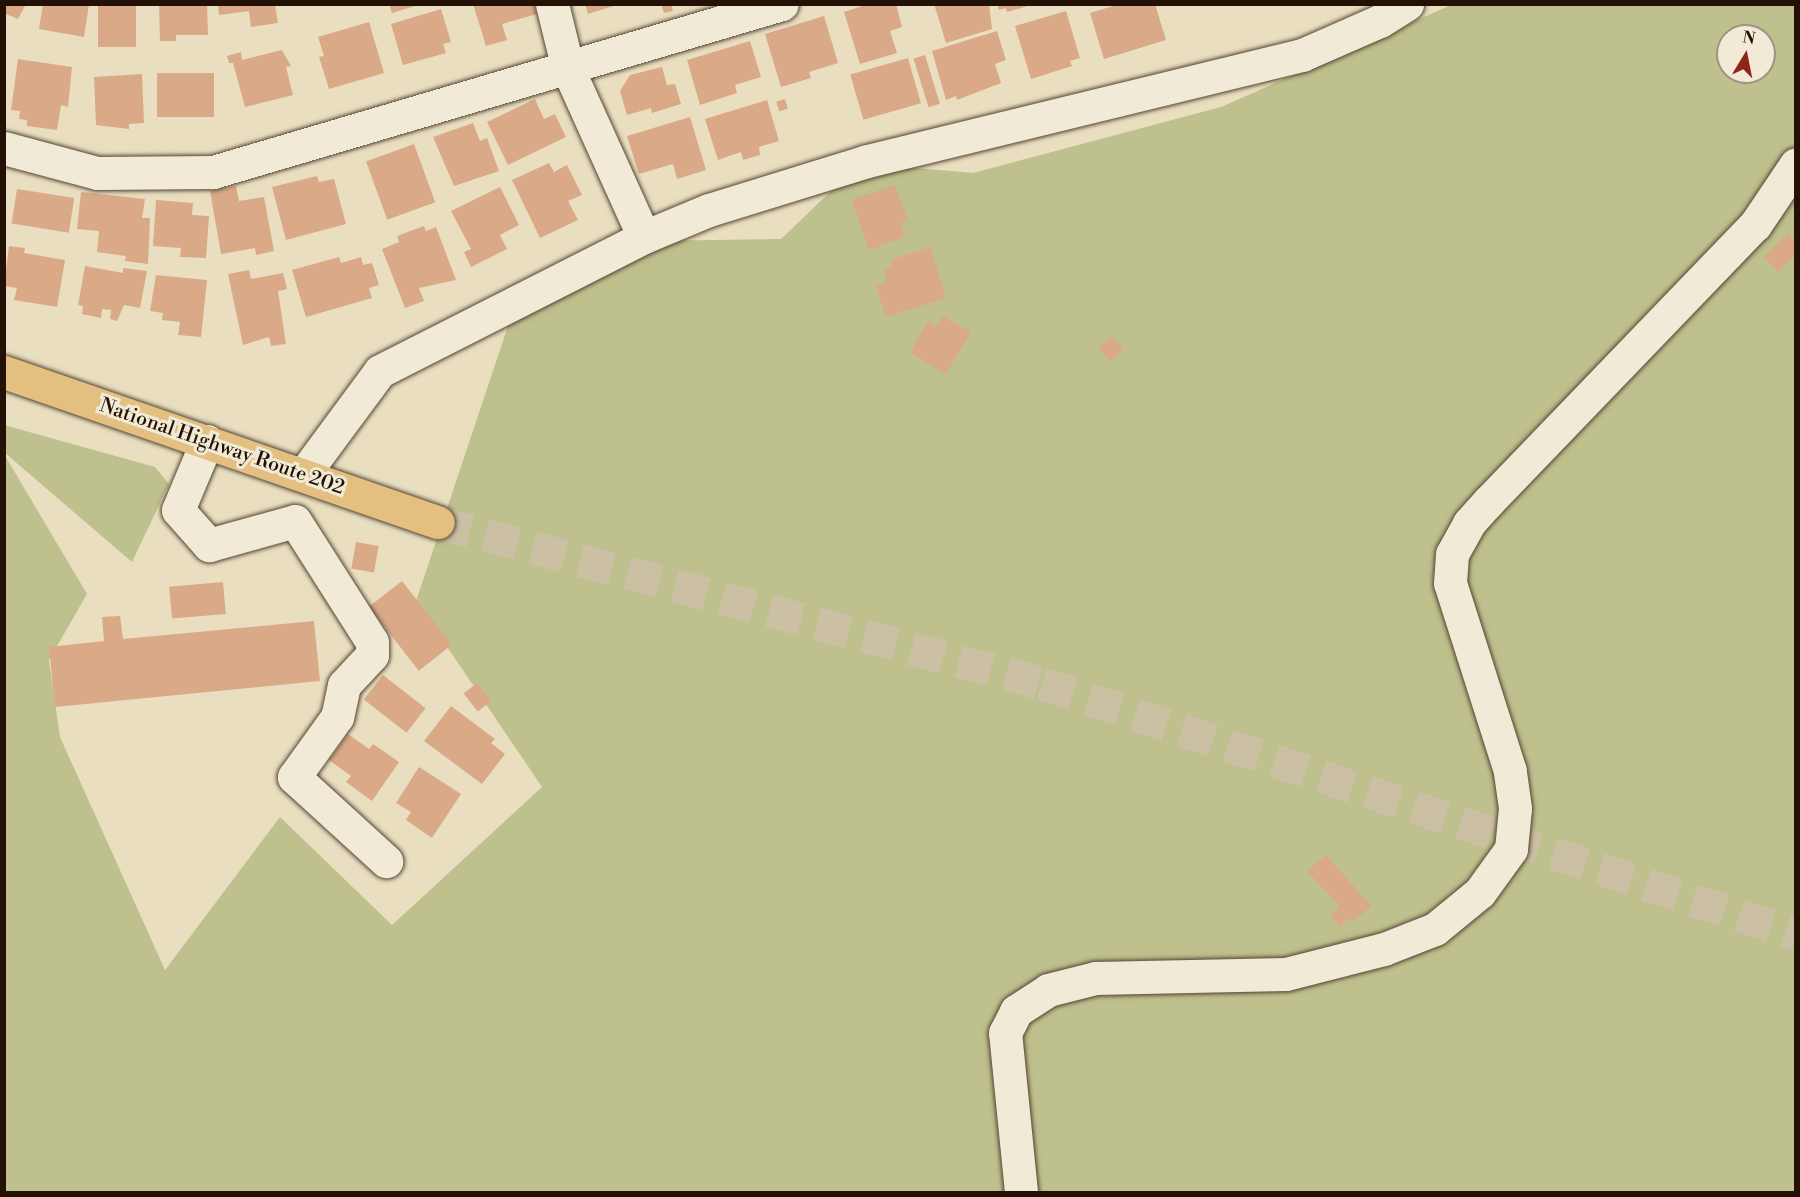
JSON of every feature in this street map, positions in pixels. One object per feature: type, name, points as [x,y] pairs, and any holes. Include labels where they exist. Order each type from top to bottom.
[{"type":"highway","name":"National Highway Route 202","points":[[4,372],[438,522]]},
{"type":"street","points":[[552,4],[568,69],[644,237]]},
{"type":"street","points":[[4,148],[97,173],[213,172],[782,4]]},
{"type":"street","points":[[303,475],[380,371],[644,237],[709,210],[867,161],[1302,55],[1387,10]]},
{"type":"street","points":[[1020,1192],[1005,1033],[1016,1011],[1048,990],[1095,978],[1286,974],[1384,949],[1435,929],[1480,892],[1511,849],[1515,807],[1510,771],[1450,583],[1452,554],[1469,523],[1489,501],[1755,225],[1796,164]]},
{"type":"street","points":[[207,441],[178,510],[209,545],[295,521],[372,642],[372,655],[344,684],[337,717],[294,777],[386,861]]},
{"type":"green space","points":[[1451,5],[1795,5],[1795,1192],[5,1192],[4,454],[87,594],[49,660],[60,737],[165,970],[280,817],[392,925],[542,787],[416,601],[511,317],[648,241],[781,239],[850,173],[916,168],[973,173],[1221,107]]},
{"type":"green space","points":[[4,425],[155,467],[169,484],[132,562],[5,453]]},
{"type":"building","points":[[4,4],[26,4],[18,19],[4,13]]},
{"type":"building","points":[[43,4],[89,4],[84,37],[39,29]]},
{"type":"building","points":[[98,4],[136,4],[136,47],[98,47]]},
{"type":"building","points":[[159,4],[207,4],[208,35],[176,35],[176,41],[160,41]]},
{"type":"building","points":[[218,4],[275,4],[278,23],[251,27],[249,11],[219,15]]},
{"type":"building","points":[[389,4],[418,4],[418,5],[392,13]]},
{"type":"building","points":[[473,4],[534,4],[537,14],[502,24],[507,40],[486,46]]},
{"type":"building","points":[[585,4],[617,4],[617,5],[588,14]]},
{"type":"building","points":[[661,4],[671,4],[673,11],[664,13]]},
{"type":"building","points":[[868,4],[896,4],[902,27],[890,31],[897,53],[860,64],[844,12]]},
{"type":"building","points":[[934,4],[989,4],[992,29],[946,43]]},
{"type":"building","points":[[997,4],[1031,5],[1007,12],[1006,8],[999,10]]},
{"type":"building","points":[[1120,4],[1155,4],[1166,40],[1104,59],[1090,13]]},
{"type":"building","points":[[441,9],[451,42],[443,44],[446,53],[403,65],[391,24]]},
{"type":"building","points":[[1066,11],[1080,58],[1070,61],[1072,66],[1031,79],[1015,26]]},
{"type":"building","points":[[824,16],[838,63],[809,72],[811,78],[781,87],[765,34]]},
{"type":"building","points":[[369,22],[384,73],[329,89],[319,57],[324,56],[318,37]]},
{"type":"building","points":[[997,31],[1006,60],[995,64],[1001,83],[957,100],[956,96],[946,100],[932,51]]},
{"type":"building","points":[[750,41],[761,77],[735,85],[737,93],[700,105],[687,60]]},
{"type":"building","points":[[282,50],[291,66],[286,67],[293,95],[245,107],[233,63],[229,63],[227,56],[241,52],[242,60]]},
{"type":"building","points":[[925,55],[940,104],[928,107],[914,59]]},
{"type":"building","points":[[908,58],[921,103],[863,120],[850,75]]},
{"type":"building","points":[[18,59],[72,67],[68,107],[61,105],[57,130],[27,126],[27,120],[19,119],[20,111],[11,110]]},
{"type":"building","points":[[662,67],[667,85],[675,84],[681,104],[652,113],[651,108],[627,115],[620,91],[630,75]]},
{"type":"building","points":[[157,73],[214,73],[214,117],[157,117]]},
{"type":"building","points":[[142,74],[144,123],[129,124],[129,129],[96,125],[94,77]]},
{"type":"building","points":[[535,99],[544,119],[555,114],[566,137],[508,165],[487,122]]},
{"type":"building","points":[[785,99],[788,109],[779,111],[776,102]]},
{"type":"building","points":[[767,100],[779,141],[759,147],[760,155],[743,160],[741,152],[718,160],[705,119]]},
{"type":"building","points":[[690,117],[706,170],[677,179],[673,164],[639,174],[627,136]]},
{"type":"building","points":[[473,123],[480,141],[487,138],[499,171],[454,186],[433,137]]},
{"type":"building","points":[[414,144],[435,202],[387,220],[366,161]]},
{"type":"building","points":[[549,163],[554,172],[567,165],[582,195],[568,201],[578,220],[540,238],[512,180]]},
{"type":"building","points":[[317,176],[319,182],[334,179],[346,224],[286,240],[272,187]]},
{"type":"building","points":[[895,185],[908,221],[900,223],[905,237],[869,250],[852,200]]},
{"type":"building","points":[[236,186],[239,201],[264,197],[274,251],[256,255],[255,248],[221,254],[210,191]]},
{"type":"building","points":[[500,187],[519,225],[500,235],[507,249],[471,267],[464,252],[471,249],[451,211]]},
{"type":"building","points":[[17,189],[74,198],[69,233],[12,224]]},
{"type":"building","points":[[81,192],[145,199],[142,218],[150,218],[148,264],[125,261],[126,256],[97,252],[99,231],[77,229]]},
{"type":"building","points":[[156,200],[193,203],[192,215],[209,216],[206,258],[180,257],[181,248],[153,246]]},
{"type":"building","points":[[424,226],[426,231],[436,227],[456,280],[419,288],[424,301],[405,308],[382,249],[399,242],[397,236]]},
{"type":"building","points":[[1788,233],[1796,242],[1796,255],[1778,272],[1764,257]]},
{"type":"building","points":[[9,246],[25,248],[24,253],[65,260],[57,307],[14,300],[17,288],[4,286]]},
{"type":"building","points":[[930,247],[946,298],[886,317],[876,286],[887,282],[883,270],[892,267],[890,260]]},
{"type":"building","points":[[339,257],[341,263],[361,257],[363,265],[372,263],[379,285],[369,288],[372,298],[306,317],[292,270]]},
{"type":"building","points":[[85,266],[123,273],[123,268],[147,271],[140,308],[124,305],[117,321],[110,319],[111,310],[102,309],[101,318],[82,314],[83,306],[78,305]]},
{"type":"building","points":[[249,270],[251,279],[283,273],[287,289],[278,291],[286,344],[271,346],[269,337],[243,345],[228,274]]},
{"type":"building","points":[[156,275],[207,280],[201,337],[178,335],[180,322],[162,320],[163,313],[150,311]]},
{"type":"building","points":[[943,316],[971,332],[946,374],[910,353],[928,321],[937,326]]},
{"type":"building","points":[[1111,336],[1124,349],[1111,361],[1098,349]]},
{"type":"building","points":[[356,542],[379,546],[374,573],[351,569]]},
{"type":"building","points":[[402,581],[452,645],[419,671],[369,607]]},
{"type":"building","points":[[223,582],[226,614],[172,619],[169,587]]},
{"type":"building","points":[[120,616],[123,639],[314,621],[320,681],[55,707],[49,647],[104,641],[102,617]]},
{"type":"building","points":[[383,675],[426,708],[406,733],[364,699]]},
{"type":"building","points":[[477,683],[491,701],[478,712],[464,693]]},
{"type":"building","points":[[451,706],[495,739],[491,743],[505,754],[482,784],[424,741]]},
{"type":"building","points":[[348,734],[369,749],[373,744],[399,762],[372,801],[346,782],[351,776],[329,760]]},
{"type":"building","points":[[419,767],[461,794],[432,838],[406,820],[411,812],[396,803]]},
{"type":"building","points":[[1326,855],[1371,906],[1353,922],[1349,918],[1340,927],[1330,916],[1340,907],[1307,871]]},
{"type":"tunnel","points":[[438,522],[1042,683],[1796,934]]}]
